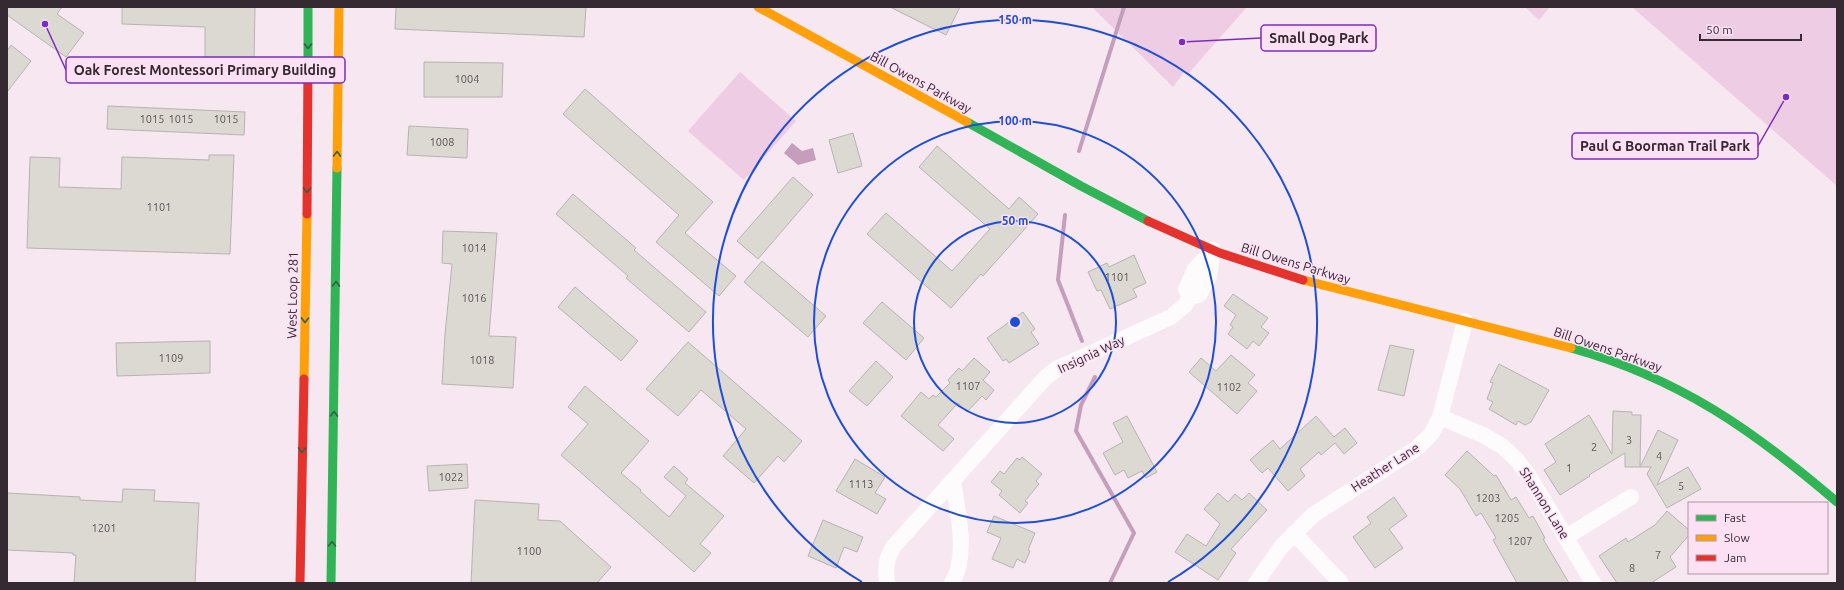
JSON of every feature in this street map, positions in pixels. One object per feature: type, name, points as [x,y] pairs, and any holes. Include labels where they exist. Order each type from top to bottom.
[{"type":"main road","name":"West Loop 281","points":[[300,583],[308,144],[308,7]]},
{"type":"main road","points":[[331,583],[339,7]]},
{"type":"main road","name":"Bill Owens Parkway","points":[[758,7],[1072,180],[1161,227],[1214,250],[1318,285],[1592,354],[1641,372],[1672,386],[1745,429],[1787,460],[1837,502]]},
{"type":"street","name":"Insignia Way","points":[[887,583],[885,567],[890,553],[1046,377],[1058,368],[1171,317],[1186,305],[1190,297],[1186,289],[1195,270],[1214,250]]},
{"type":"street","name":"Heather Lane","points":[[1256,583],[1294,533],[1323,508],[1417,448],[1432,433],[1440,417],[1465,321]]},
{"type":"street","name":"Shannon Lane","points":[[1440,417],[1483,435],[1502,446],[1516,459],[1529,476],[1593,583]]},
{"type":"street","points":[[952,583],[957,575],[961,560],[954,480]]},
{"type":"street","points":[[1566,537],[1631,497]]},
{"type":"street","points":[[1294,533],[1341,583]]},
{"type":"shaded area","points":[[1092,7],[1247,7],[1187,75],[1184,72],[1173,87]]},
{"type":"shaded area","points":[[1525,7],[1550,7],[1539,20]]},
{"type":"shaded area","points":[[1632,7],[1837,7],[1837,186]]},
{"type":"shaded area","points":[[740,72],[796,121],[744,180],[688,131]]},
{"type":"shaded area","points":[[792,143],[802,151],[813,148],[816,160],[798,165],[784,153]]},
{"type":"building","points":[[7,7],[62,7],[57,14],[84,33],[66,57],[7,15]]},
{"type":"building","points":[[122,7],[255,7],[254,63],[205,63],[205,27],[122,24]]},
{"type":"building","points":[[396,7],[586,7],[584,37],[395,29]]},
{"type":"building","points":[[890,7],[960,7],[946,35]]},
{"type":"building","points":[[11,45],[31,61],[7,92],[7,51]]},
{"type":"building","points":[[424,62],[503,63],[502,97],[424,97]]},
{"type":"building","points":[[585,89],[713,202],[685,233],[736,276],[719,296],[656,242],[679,215],[563,114]]},
{"type":"building","points":[[108,106],[245,112],[244,135],[107,129]]},
{"type":"building","points":[[409,126],[468,129],[467,158],[407,155]]},
{"type":"building","points":[[853,133],[862,166],[838,173],[829,140]]},
{"type":"building","points":[[937,146],[1009,209],[1019,197],[1038,214],[983,276],[981,274],[951,308],[867,234],[886,213],[952,271],[990,229],[919,167]]},
{"type":"building","points":[[209,155],[234,155],[230,254],[27,248],[30,157],[60,158],[59,187],[121,189],[122,157],[209,160]]},
{"type":"building","points":[[793,177],[813,195],[758,259],[737,241]]},
{"type":"building","points":[[573,194],[636,248],[634,250],[706,312],[689,332],[626,278],[628,276],[556,214]]},
{"type":"building","points":[[443,231],[497,233],[489,336],[516,337],[513,388],[442,384],[452,264],[442,263]]},
{"type":"building","points":[[1134,255],[1146,283],[1133,289],[1137,297],[1110,309],[1101,290],[1097,291],[1088,272],[1107,263],[1109,267]]},
{"type":"building","points":[[762,261],[826,316],[808,337],[744,282]]},
{"type":"building","points":[[575,287],[638,341],[621,361],[558,307]]},
{"type":"building","points":[[1233,294],[1268,318],[1261,327],[1269,333],[1259,346],[1253,341],[1247,349],[1228,334],[1233,327],[1230,325],[1236,315],[1224,306]]},
{"type":"building","points":[[882,302],[924,338],[906,360],[863,323]]},
{"type":"building","points":[[1023,312],[1035,329],[1031,332],[1039,344],[1009,363],[1006,359],[1003,361],[987,338]]},
{"type":"building","points":[[210,341],[210,373],[117,376],[116,343]]},
{"type":"building","points":[[688,342],[802,441],[784,462],[778,456],[754,483],[723,456],[746,429],[701,390],[678,416],[646,389]]},
{"type":"building","points":[[1390,345],[1414,350],[1404,396],[1378,390]]},
{"type":"building","points":[[1231,355],[1255,375],[1248,383],[1257,391],[1237,414],[1189,372],[1201,358],[1216,371]]},
{"type":"building","points":[[974,358],[990,372],[983,380],[994,390],[986,400],[982,396],[967,412],[958,403],[938,425],[954,439],[943,451],[901,416],[921,392],[929,399],[933,395],[936,397],[950,383],[948,380],[959,368],[962,371]]},
{"type":"building","points":[[876,361],[893,377],[867,406],[849,391]]},
{"type":"building","points":[[1499,364],[1549,390],[1531,422],[1525,425],[1518,421],[1516,425],[1489,409],[1493,402],[1487,399],[1493,383],[1490,382]]},
{"type":"building","points":[[585,386],[649,441],[621,473],[641,490],[640,491],[669,517],[686,496],[664,477],[674,466],[688,479],[685,483],[724,516],[700,544],[711,553],[694,572],[561,455],[588,424],[568,407]]},
{"type":"building","points":[[1613,411],[1632,412],[1632,415],[1641,415],[1640,467],[1625,467],[1625,453],[1560,495],[1544,470],[1556,462],[1545,444],[1589,415],[1612,454]]},
{"type":"building","points":[[1127,416],[1157,472],[1146,478],[1142,471],[1128,478],[1124,470],[1115,475],[1103,453],[1123,442],[1113,423]]},
{"type":"building","points":[[1316,416],[1334,437],[1345,428],[1357,443],[1344,454],[1335,443],[1321,455],[1319,452],[1300,469],[1305,476],[1288,491],[1268,468],[1262,473],[1250,460],[1273,440],[1280,449]]},
{"type":"building","points":[[1658,430],[1678,440],[1657,485],[1688,467],[1701,489],[1667,508],[1647,474],[1651,467],[1640,467]]},
{"type":"building","points":[[1467,451],[1494,476],[1496,475],[1511,500],[1516,497],[1529,518],[1533,516],[1545,538],[1543,539],[1569,583],[1517,583],[1493,540],[1496,538],[1481,513],[1476,516],[1460,489],[1445,475]]},
{"type":"building","points":[[1022,457],[1042,474],[1036,481],[1039,484],[1025,501],[1028,503],[1020,513],[999,495],[1002,491],[991,482],[1000,471],[1004,474],[1017,458],[1020,460]]},
{"type":"building","points":[[855,459],[885,477],[875,493],[886,499],[877,514],[836,491]]},
{"type":"building","points":[[467,464],[468,488],[429,491],[427,466]]},
{"type":"building","points":[[123,489],[155,490],[154,501],[199,503],[195,583],[74,583],[76,555],[73,555],[73,553],[7,550],[7,493],[80,497],[80,500],[122,502]]},
{"type":"building","points":[[1218,493],[1228,502],[1235,494],[1242,500],[1249,493],[1267,510],[1231,549],[1236,553],[1218,580],[1175,552],[1187,534],[1206,546],[1220,524],[1204,509]]},
{"type":"building","points":[[1394,497],[1407,516],[1389,529],[1403,548],[1375,568],[1353,537],[1371,523],[1367,517]]},
{"type":"building","points":[[475,500],[539,504],[538,520],[560,521],[611,567],[597,583],[471,583]]},
{"type":"building","points":[[1667,511],[1688,529],[1688,536],[1670,557],[1676,567],[1651,583],[1617,583],[1599,556],[1626,538],[1628,542],[1655,525]]},
{"type":"building","points":[[994,516],[1035,533],[1028,550],[1030,551],[1025,563],[1017,559],[1013,568],[992,559],[1001,538],[987,532]]},
{"type":"building","points":[[823,520],[863,537],[857,552],[844,547],[836,568],[808,556]]},
{"type":"waterway","points":[[1079,151],[1124,7]]},
{"type":"waterway","points":[[1065,215],[1058,280],[1082,341]]},
{"type":"waterway","points":[[1095,377],[1081,405],[1076,431],[1134,533],[1110,583]]},
{"type":"traffic: fast","points":[[308,7],[308,62]]},
{"type":"traffic: fast","points":[[967,122],[1081,186],[1148,221]]},
{"type":"traffic: fast","points":[[331,583],[337,168]]},
{"type":"traffic: fast","points":[[1571,348],[1610,360],[1646,375],[1713,409],[1775,452],[1837,502]]},
{"type":"traffic: slow","points":[[337,168],[339,7]]},
{"type":"traffic: slow","points":[[758,7],[967,122]]},
{"type":"traffic: slow","points":[[304,379],[307,214]]},
{"type":"traffic: slow","points":[[1303,280],[1571,348]]},
{"type":"traffic: jam","points":[[307,214],[308,62]]},
{"type":"traffic: jam","points":[[1148,221],[1220,253],[1303,280]]},
{"type":"traffic: jam","points":[[300,583],[304,379]]},
{"type":"place","name":"Oak Forest Montessori Primary Building","points":[[45,24]]},
{"type":"place","name":"Small Dog Park","points":[[1182,42]]},
{"type":"place","name":"Paul G Boorman Trail Park","points":[[1786,97]]}]
